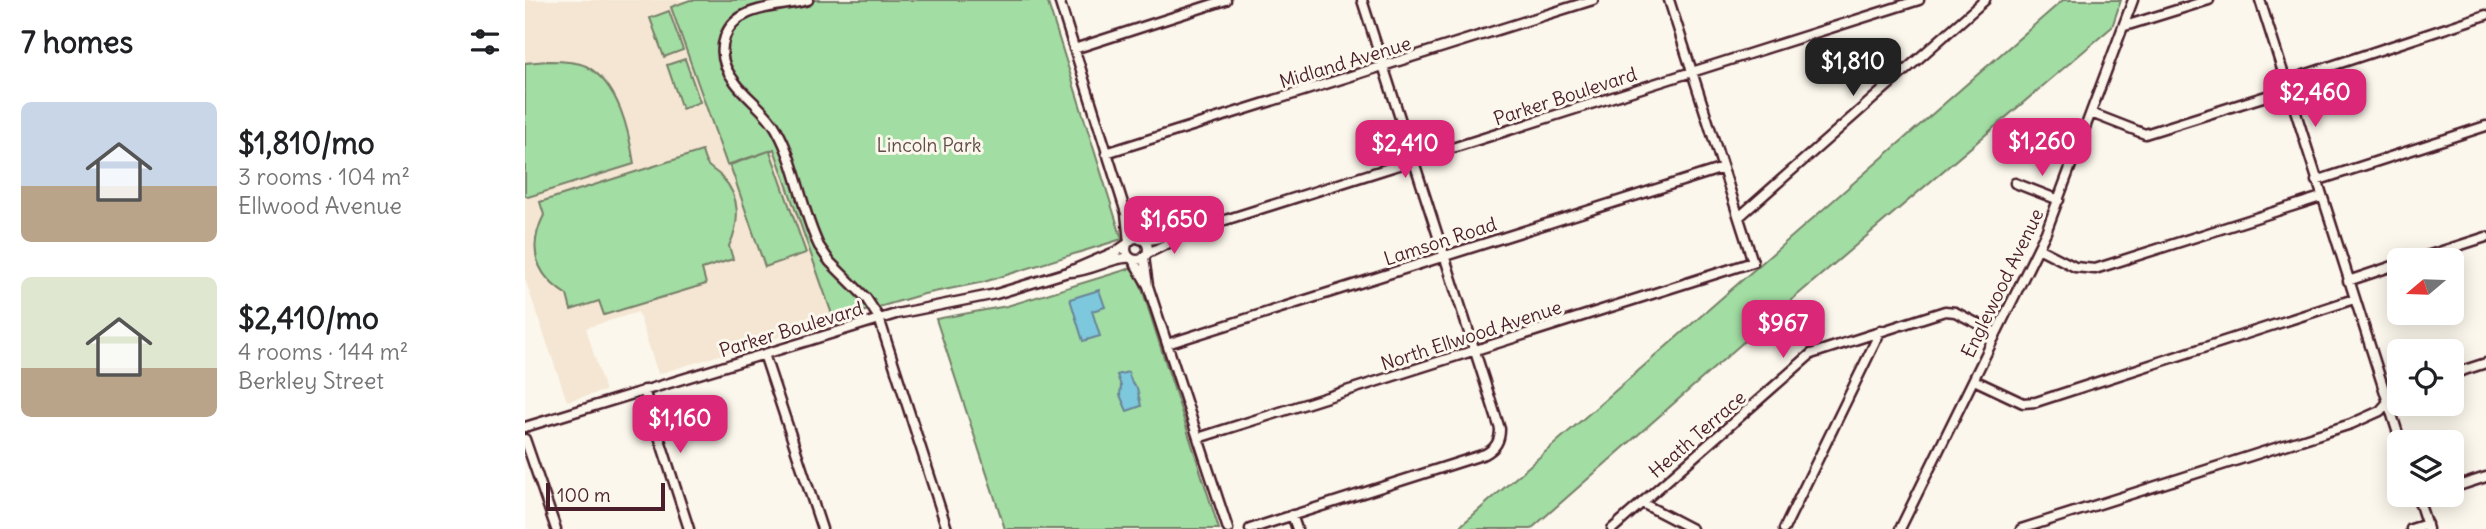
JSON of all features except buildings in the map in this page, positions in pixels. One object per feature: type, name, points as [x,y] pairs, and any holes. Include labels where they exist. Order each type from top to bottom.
[{"type":"street","points":[[808,0],[754,11],[734,21],[727,30],[722,47],[723,64],[735,83],[776,127],[819,246],[830,262],[866,298],[879,318],[947,529]]},
{"type":"street","points":[[1059,0],[1126,213],[1147,245],[1145,256],[1148,286],[1229,529]]},
{"type":"street","points":[[1074,49],[1226,0]]},
{"type":"street","points":[[1250,529],[1485,454],[1495,447],[1500,436],[1500,429],[1362,0]]},
{"type":"street","name":"Midland Avenue","points":[[1106,153],[1593,0]]},
{"type":"street","points":[[1669,0],[1739,217],[1985,0]]},
{"type":"street","name":"Parker Boulevard","points":[[525,427],[879,318],[996,294],[1068,272],[1117,251],[1128,243],[1142,239],[1155,240],[1173,233],[1181,234],[1919,0]]},
{"type":"street","points":[[2125,26],[2209,0]]},
{"type":"street","points":[[2021,529],[2351,424],[2380,411],[2387,401],[2260,0]]},
{"type":"street","name":"Englewood Avenue","points":[[1900,529],[2038,248],[2135,1]]},
{"type":"street","points":[[2091,113],[2145,134],[2279,92],[2292,79],[2486,15]]},
{"type":"street","points":[[2316,181],[2486,126]]},
{"type":"street","name":"Lamson Road","points":[[1167,344],[1723,168]]},
{"type":"street","points":[[2015,183],[2059,200]]},
{"type":"street","points":[[2038,248],[2075,267],[2095,269],[2321,197]]},
{"type":"street","points":[[1126,213],[1126,253],[1148,286]]},
{"type":"street","name":"North Ellwood Avenue","points":[[1198,438],[1752,262],[1739,217]]},
{"type":"street","name":"Parker Boulevard","points":[[1068,272],[1083,272],[1119,258],[1145,256],[1181,234]]},
{"type":"street","points":[[2452,248],[2486,237]]},
{"type":"street","points":[[2348,281],[2387,268]]},
{"type":"street","points":[[1973,380],[2023,402],[2036,402],[2354,299]]},
{"type":"street","name":"Heath Terrace","points":[[1612,529],[1811,354],[1939,311],[1950,311],[1996,333]]},
{"type":"street","points":[[1784,529],[1881,330]]},
{"type":"street","points":[[765,354],[822,529]]},
{"type":"street","points":[[2464,370],[2486,362]]},
{"type":"street","points":[[644,390],[689,529]]},
{"type":"street","points":[[525,439],[556,529]]},
{"type":"street","points":[[2464,484],[2486,477]]},
{"type":"street","points":[[1642,503],[1692,529]]},
{"type":"street","points":[[2411,529],[2427,527],[2421,507]]},
{"type":"street","points":[[1292,515],[1297,529]]},
{"type":"street","points":[[2057,517],[2061,529]]},
{"type":"street","points":[[1671,529],[1675,520]]},
{"type":"shaded area","points":[[525,0],[690,0],[672,6],[727,165],[774,149],[834,320],[658,374],[638,312],[586,328],[605,391],[567,401],[525,279]]},
{"type":"green space","name":"Lincoln Park","points":[[690,0],[1047,0],[1122,239],[984,282],[924,294],[834,320],[774,149],[770,151],[806,253],[765,267],[730,165],[769,151],[727,165],[671,7]]},
{"type":"green space","points":[[2063,0],[2121,0],[2112,27],[1781,309],[1531,529],[1457,529]]},
{"type":"green space","points":[[669,11],[683,50],[664,57],[650,18]]},
{"type":"green space","points":[[685,59],[700,102],[682,109],[667,65]]},
{"type":"green space","points":[[572,62],[586,66],[607,84],[621,109],[634,164],[528,197],[525,195],[525,63]]},
{"type":"green space","points":[[702,151],[707,164],[722,177],[733,193],[737,219],[729,246],[733,259],[702,269],[706,284],[604,315],[599,301],[571,310],[567,295],[548,279],[537,260],[536,239],[544,215],[540,202]]},
{"type":"green space","points":[[1135,267],[1219,529],[1005,529],[936,319],[1007,306]]},
{"type":"water","points":[[1099,290],[1105,307],[1092,311],[1100,336],[1083,341],[1070,299]]},
{"type":"water","points":[[1128,372],[1137,388],[1141,406],[1127,411],[1120,395],[1121,386],[1117,375]]}]
